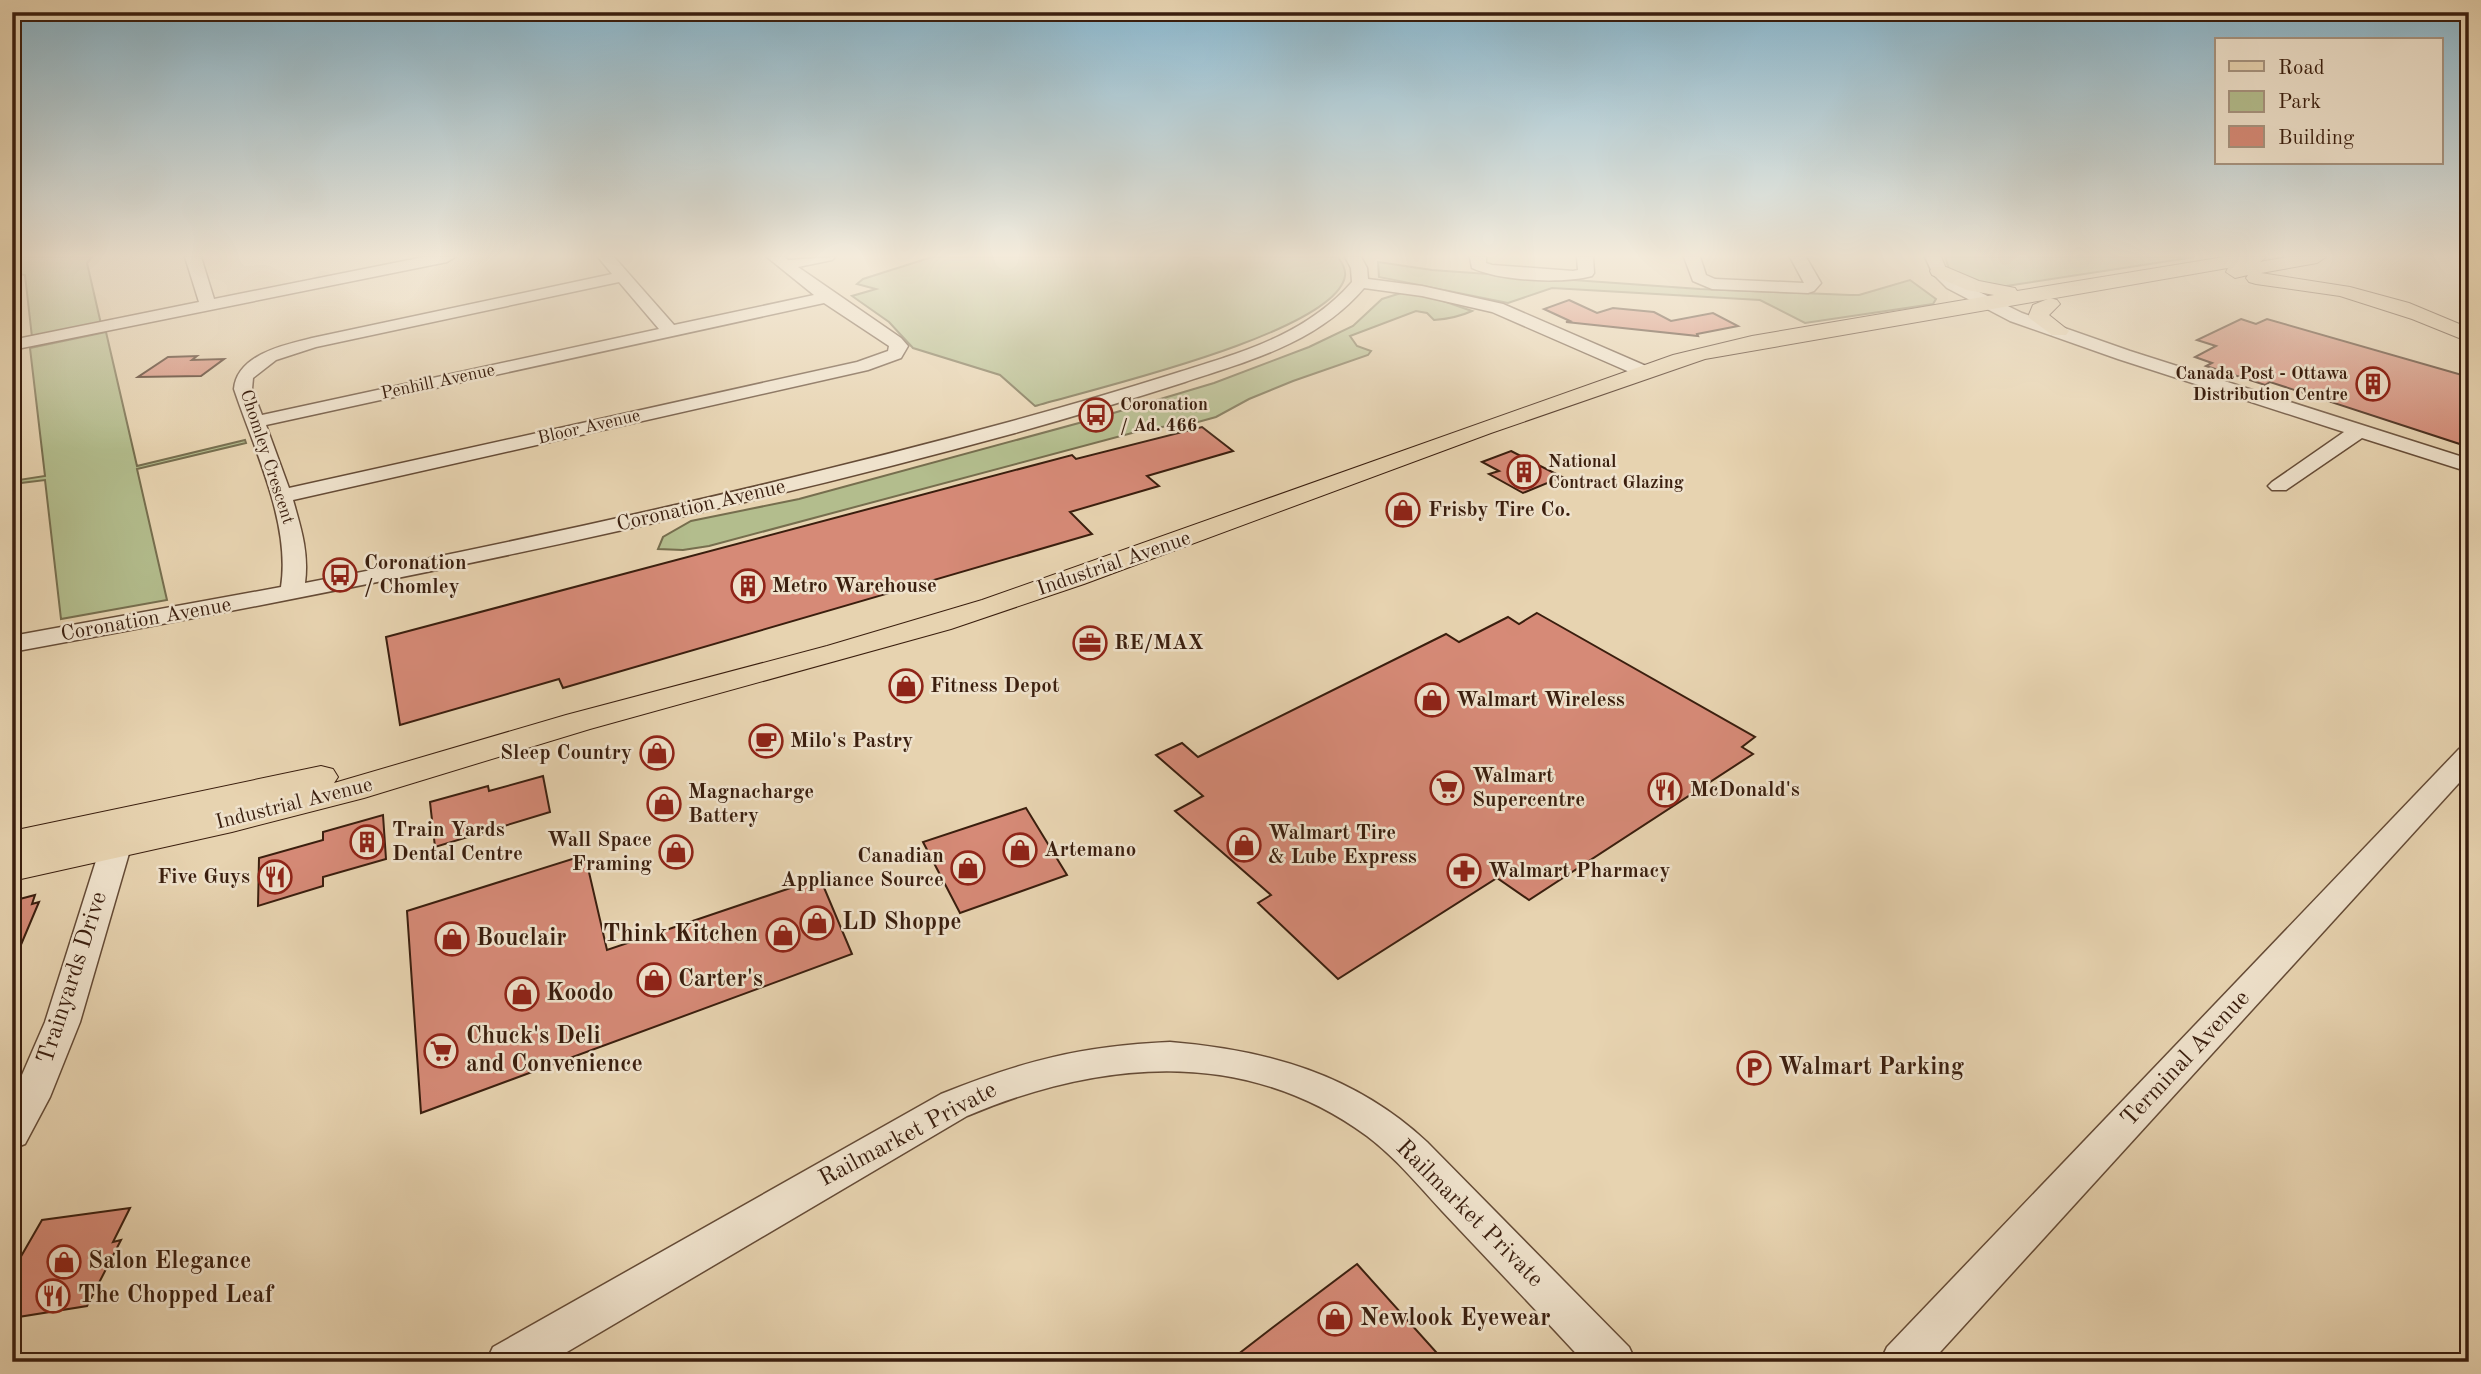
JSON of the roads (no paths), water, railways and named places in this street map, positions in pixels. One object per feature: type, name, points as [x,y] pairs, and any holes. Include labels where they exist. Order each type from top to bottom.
[{"type":"main road","name":"Industrial Avenue","points":[[12,844],[120,833],[370,785],[572,724],[778,669],[987,608],[1150,552],[1540,408],[1647,373],[1678,371],[1918,321]]},
{"type":"main road","points":[[2044,321],[2059,331]]},
{"type":"main road","points":[[2435,321],[2469,336]]},
{"type":"main road","name":"Industrial Avenue","points":[[12,868],[120,833]]},
{"type":"street","points":[[12,345],[129,321]]},
{"type":"street","name":"Chomley Crescent","points":[[292,594],[296,567],[294,543],[281,496],[243,389],[244,376],[256,364],[287,349],[416,321]]},
{"type":"street","points":[[661,321],[670,331]]},
{"type":"street","name":"Penhill Avenue","points":[[255,422],[716,321]]},
{"type":"street","name":"Bloor Avenue","points":[[281,496],[862,366],[895,354],[899,346],[863,321]]},
{"type":"street","name":"Coronation Avenue","points":[[12,644],[292,594],[578,535],[808,482],[1079,409],[1211,368],[1279,343],[1318,321]]},
{"type":"street","points":[[1527,321],[1647,373]]},
{"type":"street","points":[[2018,321],[2080,346],[2124,355]]},
{"type":"street","points":[[2027,321],[2469,466]]},
{"type":"street","points":[[2279,486],[2358,431]]},
{"type":"street","name":"Terminal Avenue","points":[[1902,1362],[2469,755]]},
{"type":"street","name":"Trainyards Drive","points":[[12,1133],[31,1098],[58,1032],[120,833]]},
{"type":"street","name":"Railmarket Private","points":[[508,1362],[981,1092],[1041,1071],[1089,1062],[1149,1056],[1222,1059],[1249,1064],[1294,1079],[1350,1105],[1404,1146],[1614,1362]]},
{"type":"place","name":"Canada Post - Ottawa Distribution Centre","points":[[2373,384]]},
{"type":"place","name":"Coronation / Ad. 466","points":[[1096,415]]},
{"type":"place","name":"National Contract Glazing","points":[[1524,472]]},
{"type":"place","name":"Frisby Tire Co.","points":[[1403,510]]},
{"type":"place","name":"Coronation / Chomley","points":[[340,575]]},
{"type":"place","name":"Metro Warehouse","points":[[748,586]]},
{"type":"place","name":"RE/MAX","points":[[1090,643]]},
{"type":"place","name":"Fitness Depot","points":[[906,686]]},
{"type":"place","name":"Walmart Wireless","points":[[1432,700]]},
{"type":"place","name":"Milo's Pastry","points":[[766,741]]},
{"type":"place","name":"Sleep Country","points":[[657,753]]},
{"type":"place","name":"Walmart Supercentre","points":[[1447,788]]},
{"type":"place","name":"McDonald's","points":[[1665,790]]},
{"type":"place","name":"Magnacharge Battery","points":[[664,804]]},
{"type":"place","name":"Train Yards Dental Centre","points":[[367,842]]},
{"type":"place","name":"Walmart Tire & Lube Express","points":[[1244,845]]},
{"type":"place","name":"Artemano","points":[[1020,850]]},
{"type":"place","name":"Wall Space Framing","points":[[676,852]]},
{"type":"place","name":"Canadian Appliance Source","points":[[968,868]]},
{"type":"place","name":"Walmart Pharmacy","points":[[1464,871]]},
{"type":"place","name":"Five Guys","points":[[275,877]]},
{"type":"place","name":"LD Shoppe","points":[[817,923]]},
{"type":"place","name":"Think Kitchen","points":[[783,935]]},
{"type":"place","name":"Bouclair","points":[[452,939]]},
{"type":"place","name":"Carter's","points":[[654,980]]},
{"type":"place","name":"Koodo","points":[[522,994]]},
{"type":"place","name":"Chuck's Deli and Convenience","points":[[441,1051]]},
{"type":"place","name":"Walmart Parking","points":[[1754,1068]]},
{"type":"place","name":"Salon Elegance","points":[[64,1262]]},
{"type":"place","name":"The Chopped Leaf","points":[[53,1296]]},
{"type":"place","name":"Newlook Eyewear","points":[[1335,1319]]}]
